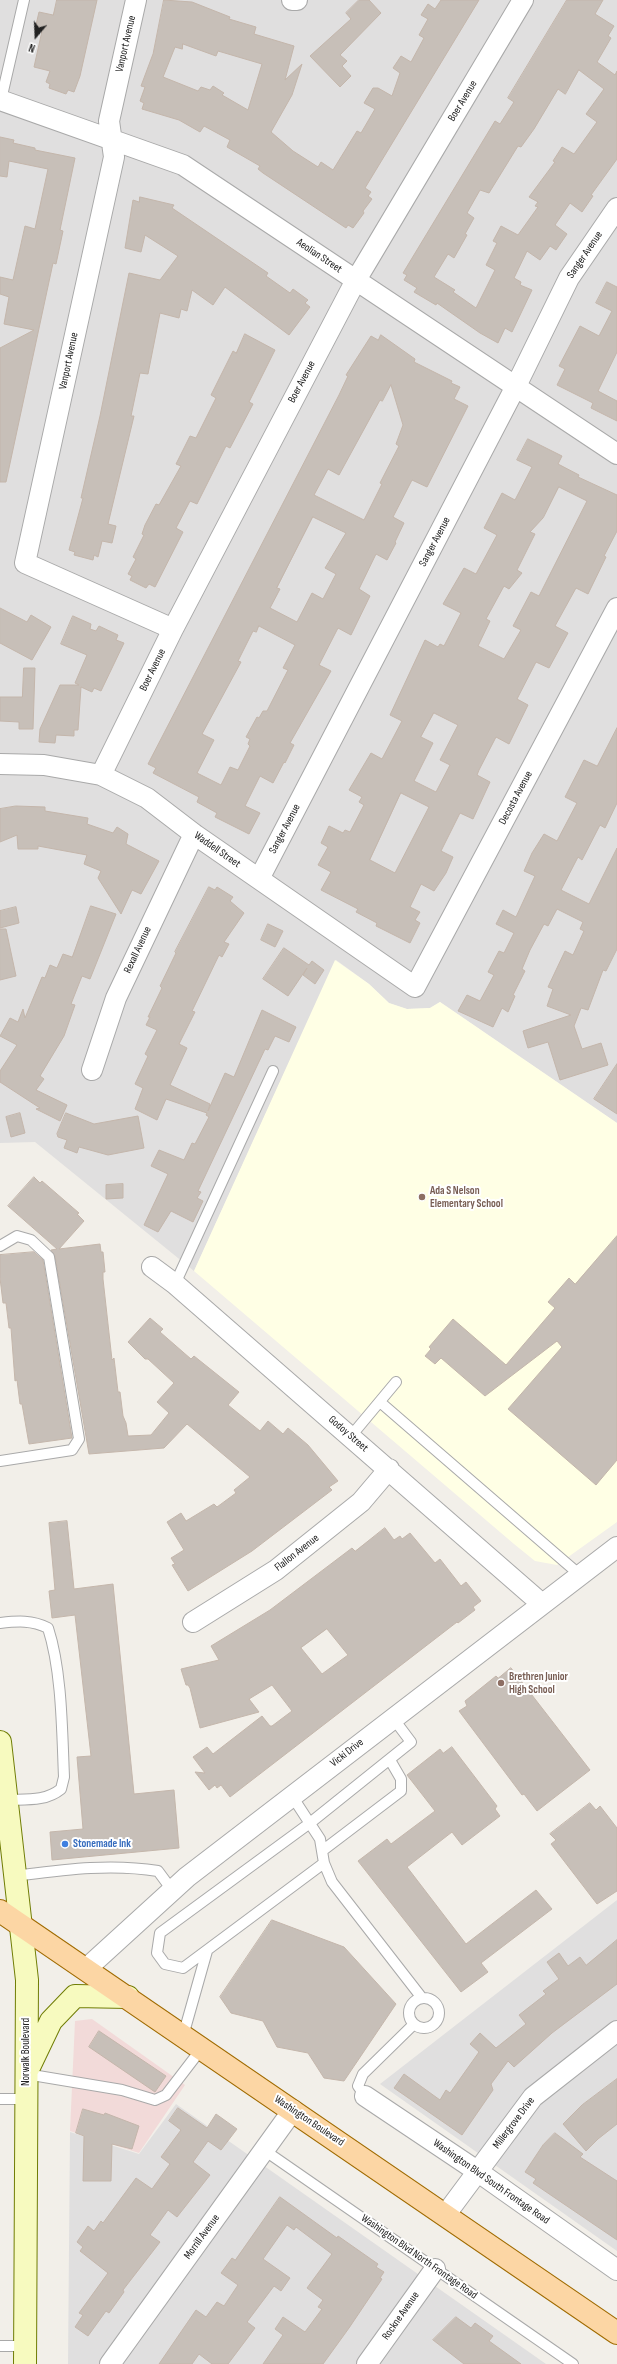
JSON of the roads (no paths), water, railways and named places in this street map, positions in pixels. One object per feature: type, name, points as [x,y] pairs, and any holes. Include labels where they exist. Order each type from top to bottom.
[{"type":"main road","name":"Norwalk Boulevard","points":[[0,1742],[3,1805],[14,1876],[27,1980],[25,2355]]},
{"type":"main road","name":"Washington Boulevard","points":[[0,1911],[446,2214],[617,2333]]},
{"type":"main road","points":[[26,2074],[51,2021],[75,1996],[128,1997]]},
{"type":"street","name":"Vanport Avenue","points":[[136,0],[109,121],[114,157],[25,563],[173,629]]},
{"type":"street","points":[[292,0],[297,0]]},
{"type":"street","name":"Boer Avenue","points":[[101,775],[173,629],[356,280],[523,0]]},
{"type":"street","name":"Aeolian Street","points":[[1,100],[183,165],[617,454]]},
{"type":"street","name":"Sanger Avenue","points":[[259,880],[516,386],[569,278],[617,208]]},
{"type":"street","name":"Decosta Avenue","points":[[415,987],[617,608]]},
{"type":"street","name":"Waddell Street","points":[[0,764],[44,765],[101,775],[147,798],[194,834],[259,880],[415,987]]},
{"type":"street","name":"Rexall Avenue","points":[[92,1070],[116,998],[194,834]]},
{"type":"street","name":"Godoy Street","points":[[152,1267],[175,1284],[351,1436],[542,1604]]},
{"type":"street","name":"Flallon Avenue","points":[[193,1622],[276,1570],[361,1502],[389,1469]]},
{"type":"street","name":"Vicki Drive","points":[[86,1969],[172,1890],[393,1718],[617,1547]]},
{"type":"street","name":"Millergrove Drive","points":[[446,2214],[533,2097],[617,2031]]},
{"type":"street","name":"Washington Blvd South Frontage Road","points":[[365,2096],[478,2171],[617,2270]]},
{"type":"street","name":"Morrill Avenue","points":[[110,2364],[293,2110]]},
{"type":"street","name":"Rockne Avenue","points":[[367,2364],[435,2269]]},
{"type":"lane","points":[[1,100],[24,0]]},
{"type":"lane","points":[[175,1284],[274,1071]]},
{"type":"lane","points":[[0,1246],[17,1236],[36,1243],[48,1256],[79,1439],[72,1450],[0,1462]]},
{"type":"lane","points":[[351,1436],[396,1382]]},
{"type":"lane","points":[[380,1402],[580,1575]]},
{"type":"lane","points":[[0,1623],[24,1621],[37,1622],[48,1628],[55,1658],[64,1777],[61,1789],[54,1795],[3,1805]]},
{"type":"lane","points":[[324,1863],[183,1968],[165,1964],[157,1953],[160,1934],[310,1823],[411,1742],[393,1718]]},
{"type":"lane","points":[[322,1851],[401,1791],[401,1779],[390,1760]]},
{"type":"lane","points":[[292,1796],[320,1839],[324,1863],[332,1882],[422,1998]]},
{"type":"lane","points":[[14,1876],[102,1866],[131,1867],[158,1872],[172,1890]]},
{"type":"lane","points":[[183,2036],[207,1950]]},
{"type":"lane","points":[[422,1998],[432,2000],[439,2012],[438,2017],[428,2027],[414,2024],[410,2010],[414,2002],[422,1998]]},
{"type":"lane","points":[[365,2096],[358,2086],[363,2074],[414,2024]]},
{"type":"lane","points":[[26,2074],[122,2090],[155,2100],[166,2094],[202,2048]]},
{"type":"lane","points":[[0,2099],[26,2099]]},
{"type":"lane","name":"Washington Blvd North Frontage Road","points":[[264,2150],[573,2364]]},
{"type":"lane","points":[[0,2346],[25,2355]]},
{"type":"place","name":"Ada S Nelson Elementary School","points":[[422,1197]]},
{"type":"place","name":"Brethren Junior High School","points":[[501,1683]]},
{"type":"place","name":"Stonemade Ink","points":[[65,1844]]}]
